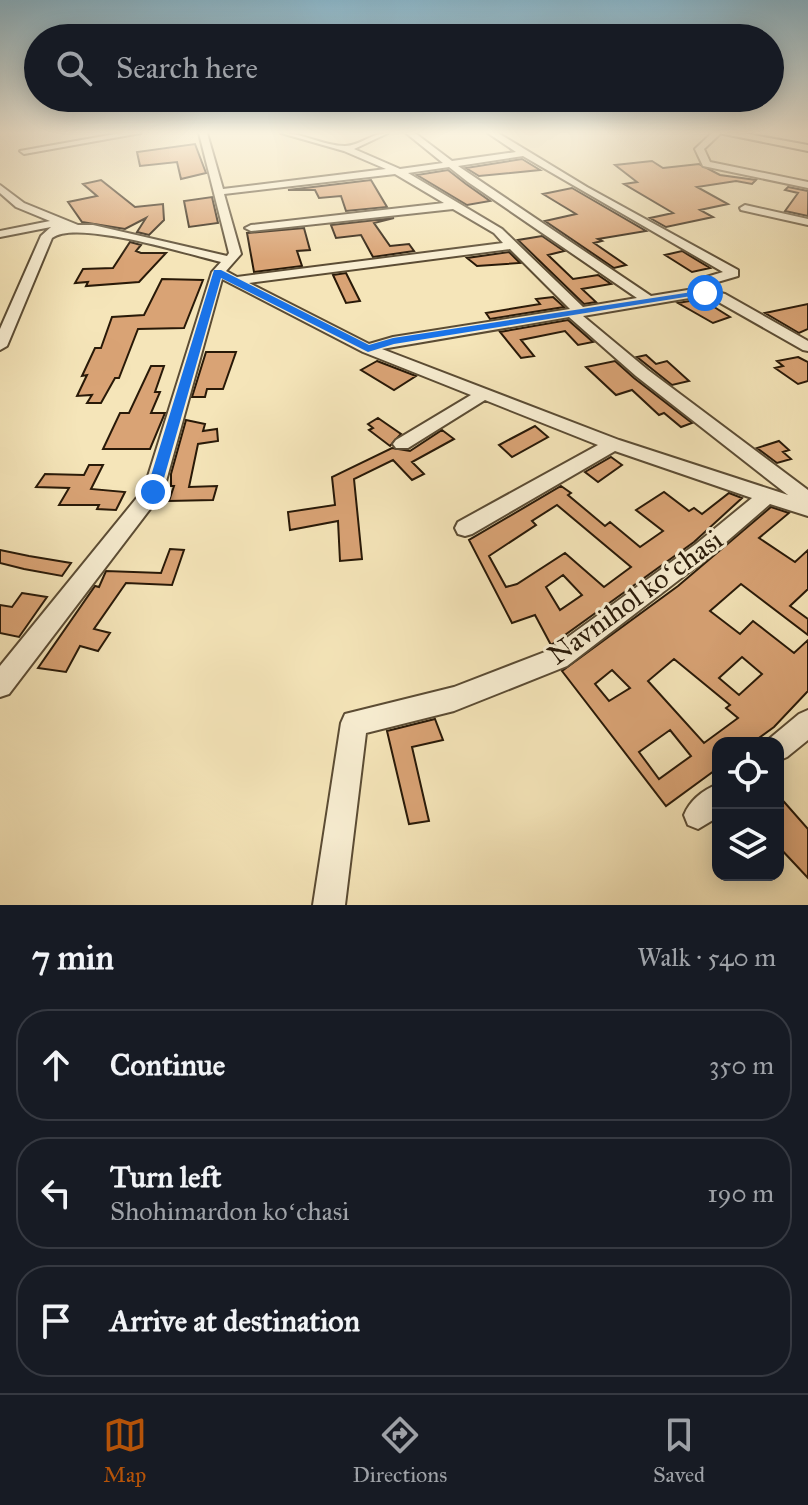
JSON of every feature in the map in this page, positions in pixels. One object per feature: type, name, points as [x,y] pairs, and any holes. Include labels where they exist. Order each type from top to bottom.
[{"type":"street","points":[[0,685],[153,492],[235,254],[214,175]]},
{"type":"street","points":[[219,192],[369,175]]},
{"type":"street","points":[[404,175],[498,231],[576,312],[642,373],[808,500]]},
{"type":"street","points":[[466,175],[648,300]]},
{"type":"street","points":[[563,175],[734,273],[708,281],[705,293]]},
{"type":"street","points":[[761,175],[808,185]]},
{"type":"street","points":[[0,188],[20,205],[68,224],[227,271],[368,349],[482,395],[613,444],[808,509]]},
{"type":"street","points":[[251,228],[456,205]]},
{"type":"street","points":[[745,208],[808,222]]},
{"type":"street","points":[[0,234],[68,224]]},
{"type":"street","points":[[0,346],[47,236],[68,224]]},
{"type":"street","points":[[227,271],[513,245]]},
{"type":"street","points":[[368,349],[393,341],[705,293],[720,297],[808,347]]},
{"type":"street","points":[[402,444],[482,395]]},
{"type":"street","points":[[465,528],[613,444]]},
{"type":"street","name":"Navnihol koʻchasi","points":[[329,905],[354,723],[454,699],[558,658],[703,550],[768,495]]},
{"type":"street","points":[[784,743],[808,723]]},
{"type":"building","points":[[417,175],[455,175],[490,201],[467,205]]},
{"type":"building","points":[[628,175],[722,175],[756,180],[752,184],[736,181],[697,187],[728,204],[700,210],[713,217],[666,227],[650,218],[673,213],[624,184],[637,182]]},
{"type":"building","points":[[101,180],[135,207],[163,204],[164,220],[149,235],[137,232],[146,218],[125,229],[82,222],[68,202],[97,196],[83,184]]},
{"type":"building","points":[[371,180],[387,207],[346,211],[341,196],[319,198],[315,190],[288,190]]},
{"type":"building","points":[[788,187],[808,191],[808,216],[785,211],[798,193],[785,190]]},
{"type":"building","points":[[572,188],[646,231],[598,239],[602,241],[594,243],[626,265],[614,268],[545,221],[576,214],[543,194]]},
{"type":"building","points":[[212,197],[218,223],[189,227],[184,201]]},
{"type":"building","points":[[394,218],[374,223],[390,246],[409,244],[414,251],[373,257],[361,235],[336,238],[331,225]]},
{"type":"building","points":[[304,228],[310,250],[297,251],[302,266],[254,272],[247,233]]},
{"type":"building","points":[[542,236],[564,251],[548,255],[573,279],[598,275],[611,284],[582,289],[596,302],[584,304],[518,240]]},
{"type":"building","points":[[130,242],[141,245],[136,251],[141,253],[166,253],[139,282],[86,286],[88,282],[75,283],[83,269],[113,268]]},
{"type":"building","points":[[682,251],[710,268],[692,272],[665,255]]},
{"type":"building","points":[[509,252],[520,263],[477,266],[467,258]]},
{"type":"building","points":[[346,273],[360,301],[346,303],[333,275]]},
{"type":"building","points":[[162,279],[203,280],[184,328],[138,329],[119,378],[115,378],[101,403],[87,403],[92,395],[77,396],[87,375],[82,376],[95,348],[101,348],[112,317],[144,315]]},
{"type":"building","points":[[553,297],[564,307],[490,319],[486,313],[540,304],[536,299]]},
{"type":"building","points":[[701,299],[730,317],[713,323],[678,303]]},
{"type":"building","points":[[808,304],[808,329],[799,333],[765,313]]},
{"type":"building","points":[[568,320],[593,342],[578,345],[565,331],[521,340],[534,356],[521,358],[500,332]]},
{"type":"building","points":[[206,352],[236,352],[223,389],[207,389],[205,397],[192,397]]},
{"type":"building","points":[[646,355],[656,364],[667,361],[689,381],[672,385],[637,357]]},
{"type":"building","points":[[798,357],[808,362],[808,381],[798,384],[775,368],[783,366],[777,361]]},
{"type":"building","points":[[377,361],[416,376],[394,390],[361,370]]},
{"type":"building","points":[[615,361],[692,423],[681,427],[664,413],[659,415],[632,390],[616,395],[586,367]]},
{"type":"building","points":[[151,366],[164,366],[155,392],[160,392],[151,413],[165,413],[150,449],[103,449],[120,413],[129,413]]},
{"type":"building","points":[[378,418],[401,434],[390,446],[369,430],[373,428],[368,424]]},
{"type":"building","points":[[186,420],[205,424],[203,431],[217,429],[218,441],[198,444],[189,487],[217,486],[213,500],[169,501],[174,486],[171,486],[171,474]]},
{"type":"building","points":[[535,426],[548,437],[512,457],[499,445]]},
{"type":"building","points":[[442,430],[454,439],[412,462],[424,474],[412,480],[393,460],[354,479],[362,559],[340,561],[338,521],[290,530],[288,512],[335,505],[332,477],[392,448],[410,451]]},
{"type":"building","points":[[779,441],[789,450],[783,452],[791,459],[777,463],[757,448]]},
{"type":"building","points":[[611,457],[622,465],[598,482],[585,472]]},
{"type":"building","points":[[89,465],[103,465],[91,489],[125,492],[116,510],[97,509],[99,505],[59,505],[69,488],[36,487],[45,474],[84,475]]},
{"type":"building","points":[[561,486],[605,526],[610,522],[640,547],[663,531],[636,510],[664,492],[689,511],[694,508],[702,514],[729,493],[742,498],[694,542],[551,645],[535,615],[512,623],[469,540]],"holes":[[[557,505],[631,567],[604,587],[565,553],[517,584],[506,587],[489,556],[536,525],[532,521]],[[563,575],[582,595],[560,610],[546,587]]]},
{"type":"building","points":[[771,507],[789,513],[759,538],[795,562],[808,550],[808,589],[790,606],[808,619],[808,635],[741,584],[710,611],[740,634],[753,621],[794,653],[808,640],[808,691],[760,737],[712,737],[738,718],[726,708],[730,705],[674,659],[648,681],[704,743],[712,737],[712,772],[666,806],[562,671],[678,586]],"holes":[[[742,657],[762,674],[739,695],[719,678]],[[612,670],[630,688],[609,701],[595,684]],[[670,730],[691,756],[659,779],[639,752]]]},
{"type":"building","points":[[170,549],[184,550],[172,585],[126,583],[94,629],[110,633],[98,651],[80,646],[66,672],[38,668],[95,586],[99,587],[106,571],[161,573]]},
{"type":"building","points":[[0,550],[71,563],[62,576],[0,563]]},
{"type":"building","points":[[22,593],[47,597],[19,637],[0,633],[0,605],[12,607]]},
{"type":"building","points":[[435,719],[443,740],[412,747],[429,821],[409,824],[387,731]]},
{"type":"building","points":[[784,802],[808,829],[808,878],[784,852]]},
{"type":"route","points":[[153,492],[218,272],[368,349],[393,341],[705,293]]}]
